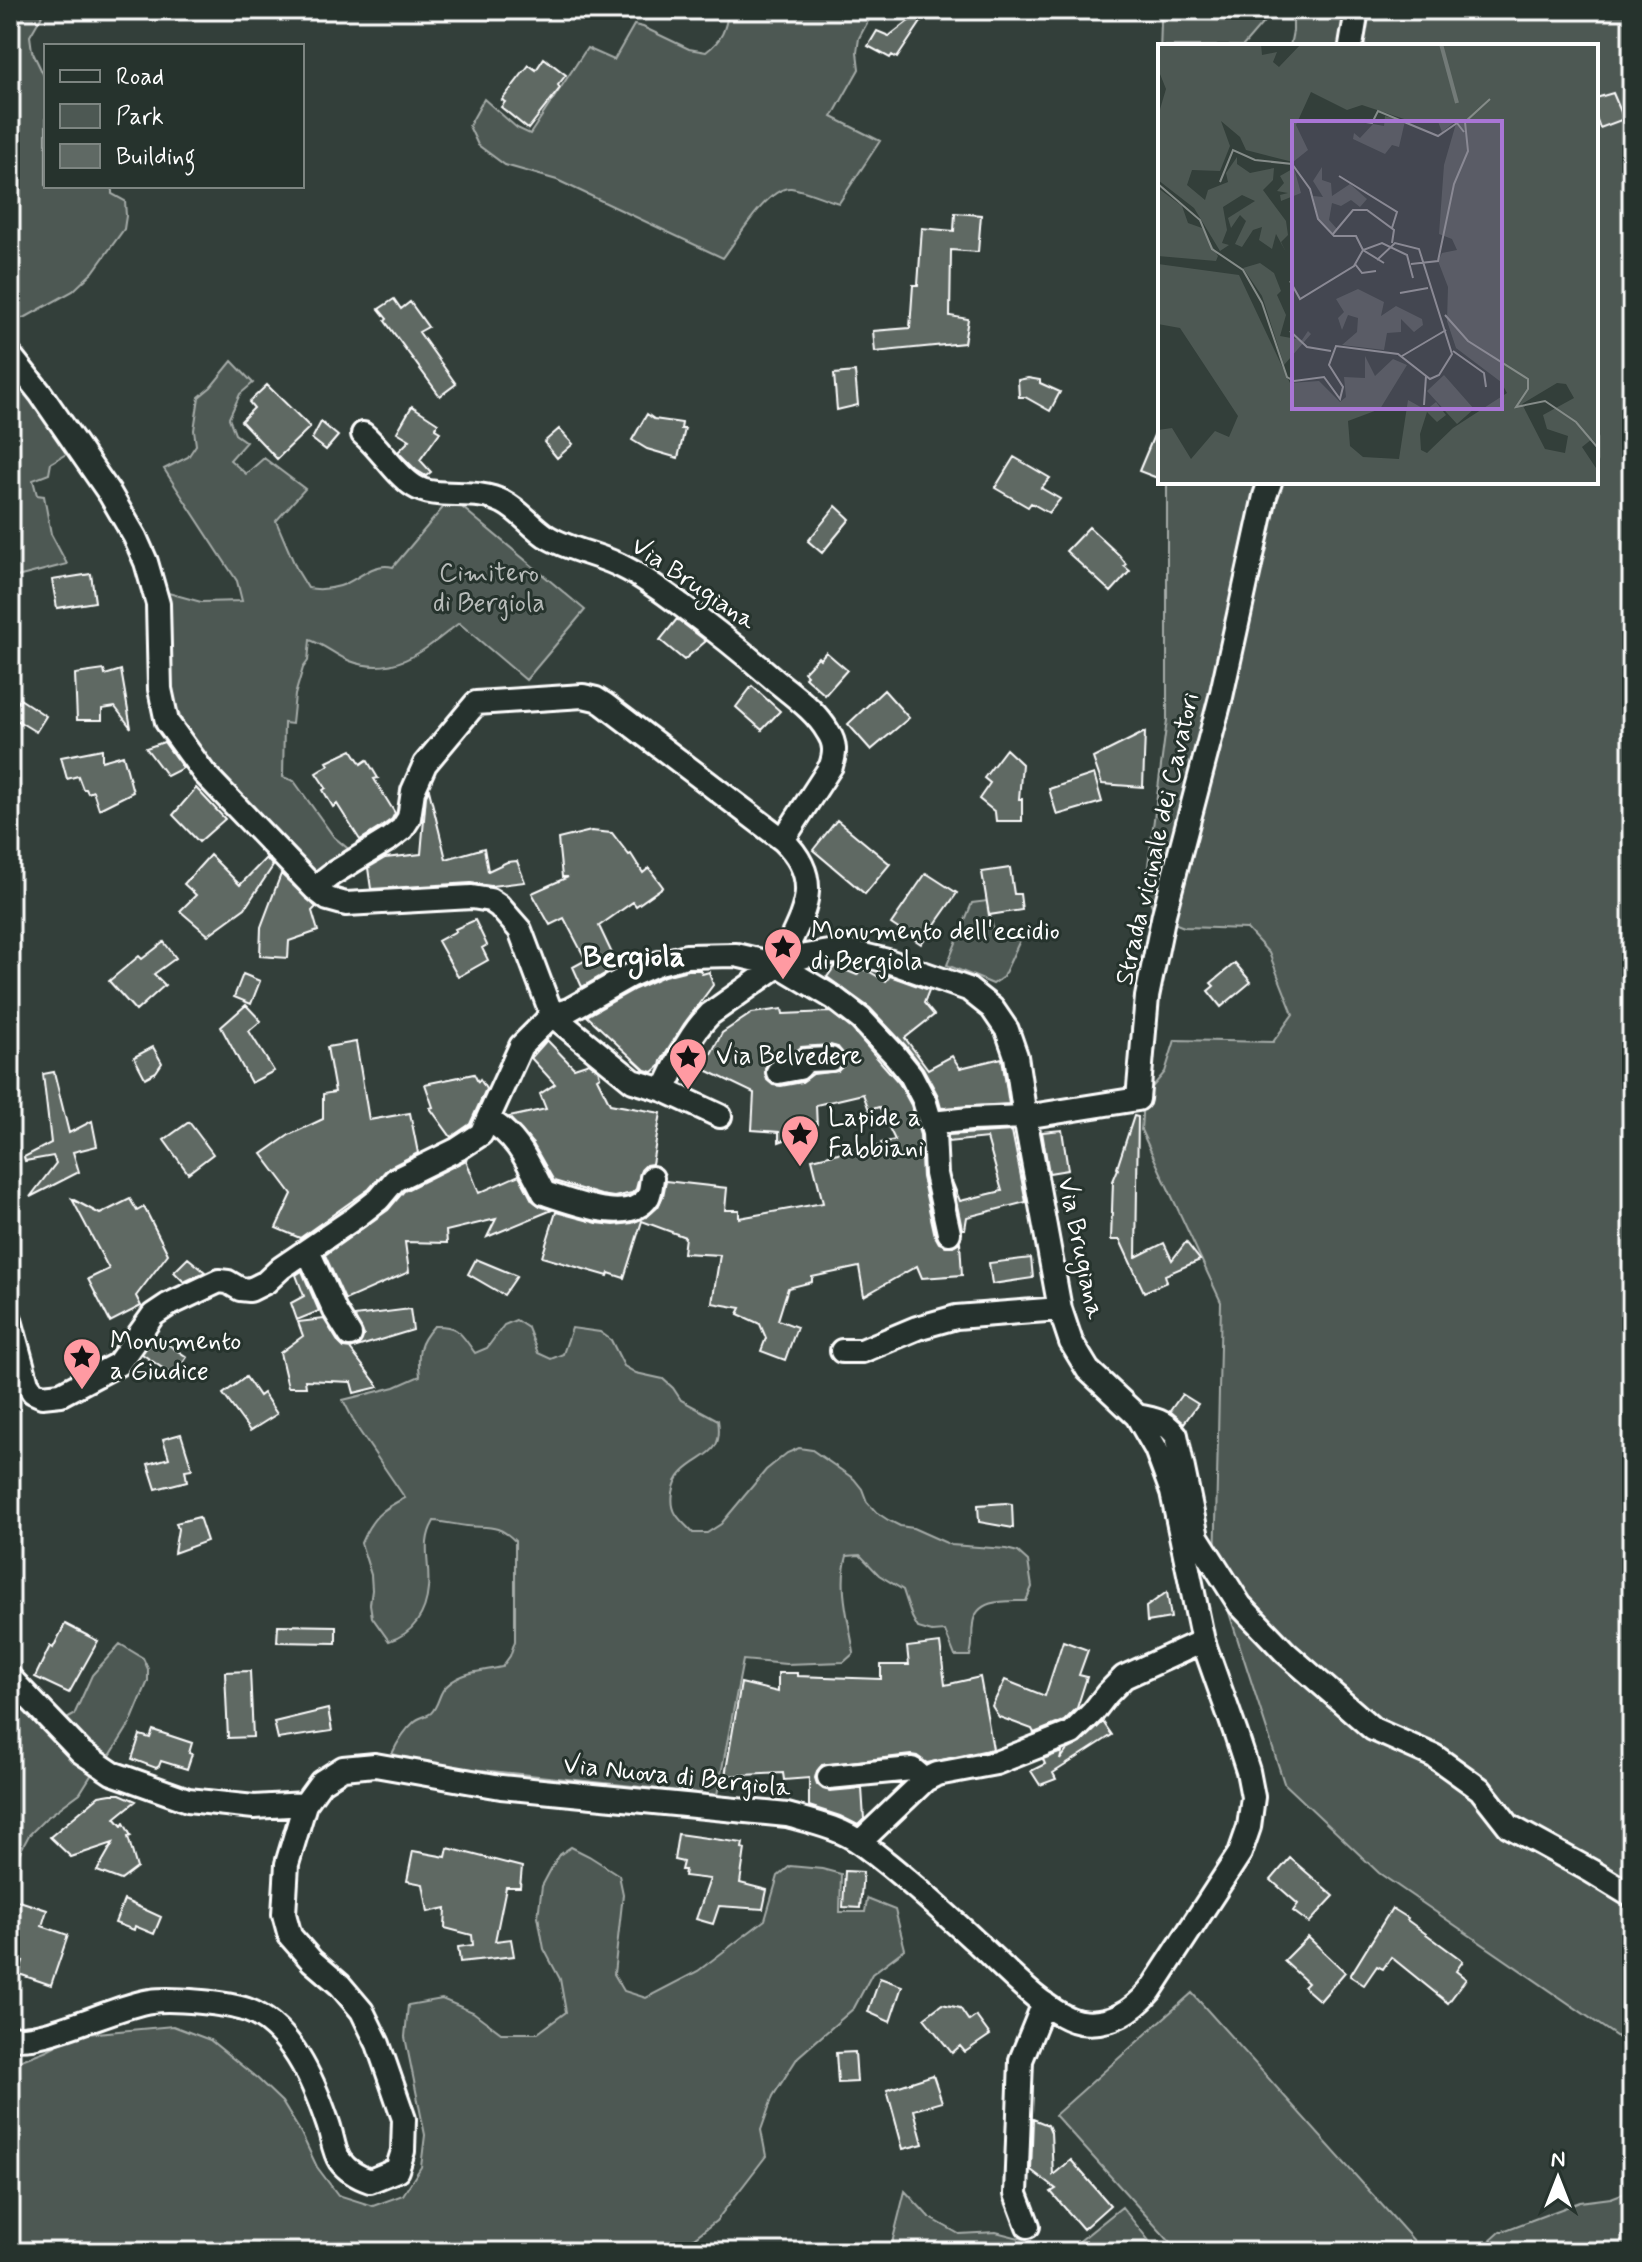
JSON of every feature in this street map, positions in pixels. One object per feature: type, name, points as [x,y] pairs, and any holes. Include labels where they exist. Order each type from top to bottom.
[{"type":"street","points":[[1351,44],[1357,10]]},
{"type":"street","points":[[10,355],[110,494],[135,537],[158,604],[160,689],[167,722],[204,773],[328,899],[346,904],[472,897],[490,900],[520,930],[552,1015],[633,1081],[664,1090],[720,1116]]},
{"type":"street","name":"Via Brugiana","points":[[363,434],[413,486],[443,494],[485,496],[503,502],[544,535],[566,546],[594,554],[647,581],[737,647],[818,717],[830,734],[836,753],[831,766],[783,840]]},
{"type":"street","name":"Strada vicinale dei Cavatori","points":[[1025,1117],[1138,1099],[1147,997],[1164,914],[1221,697],[1269,484]]},
{"type":"street","points":[[314,888],[402,829],[409,818],[413,791],[425,764],[476,703],[583,696],[596,699],[783,840],[802,862],[808,890],[802,914],[779,965]]},
{"type":"street","name":"Via Brugiana","points":[[664,1090],[686,1044],[700,1024],[725,1002],[779,965],[805,956],[829,952],[855,953],[888,961],[968,989],[992,1008],[1007,1030],[1016,1056],[1060,1309],[1071,1342],[1088,1370],[1137,1416],[1156,1449],[1172,1492],[1203,1641]]},
{"type":"street","name":"Via Brugiana","points":[[552,1015],[569,1010],[659,963],[686,956],[736,955],[779,965],[834,998],[861,1019],[911,1075],[932,1123],[936,1174],[949,1233]]},
{"type":"street","points":[[10,1320],[27,1383],[33,1392],[42,1396],[61,1394],[118,1364],[153,1315],[168,1305],[219,1281],[250,1290],[266,1282],[281,1268],[368,1208],[395,1180],[481,1134],[521,1046],[552,1015]]},
{"type":"street","points":[[778,1072],[799,1068],[806,1060],[831,1059]]},
{"type":"street","points":[[932,1123],[1025,1117]]},
{"type":"street","points":[[489,1120],[505,1130],[520,1147],[544,1193],[594,1208],[623,1212],[639,1206],[650,1194],[652,1178]]},
{"type":"street","points":[[308,1251],[335,1311],[350,1335]]},
{"type":"street","points":[[842,1351],[862,1351],[917,1328],[956,1317],[1060,1309]]},
{"type":"street","points":[[1137,1416],[1158,1420],[1176,1435],[1197,1537],[1240,1605],[1286,1653],[1373,1729],[1434,1756],[1480,1789],[1509,1826],[1632,1896]]},
{"type":"street","points":[[860,1842],[925,1780],[937,1774],[996,1763],[1072,1733],[1124,1677],[1203,1641]]},
{"type":"street","name":"Via Nuova di Bergiola","points":[[10,2036],[43,2035],[119,2008],[152,2000],[222,2004],[246,2010],[262,2017],[284,2036],[300,2060],[327,2120],[339,2160],[354,2176],[370,2181],[397,2170],[403,2151],[404,2119],[378,2044],[362,2011],[290,1936],[284,1914],[287,1864],[305,1804],[321,1782],[343,1768],[375,1765],[501,1787],[787,1815],[826,1826],[860,1842],[1060,2015],[1079,2022],[1100,2022],[1119,2017],[1136,2006],[1150,1991],[1240,1853],[1249,1827],[1253,1797],[1248,1771],[1203,1641]]},
{"type":"street","points":[[10,1678],[81,1752],[112,1773],[188,1800],[254,1807],[305,1804]]},
{"type":"street","points":[[829,1777],[912,1769],[925,1780]]},
{"type":"street","points":[[1028,2226],[1016,2194],[1021,2060],[1044,2003]]},
{"type":"green space","points":[[10,10],[45,10],[30,36],[32,51],[44,76],[44,188],[112,188],[112,194],[125,201],[126,216],[124,229],[93,272],[73,291],[26,317],[10,321]]},
{"type":"green space","points":[[729,10],[874,10],[859,38],[859,69],[832,117],[880,141],[839,203],[797,189],[782,190],[763,205],[723,258],[557,180],[505,165],[478,145],[469,126],[484,99],[517,128],[530,134],[587,48],[614,60],[634,25],[689,49],[706,52],[722,34]]},
{"type":"green space","points":[[1159,10],[1274,10],[1245,44],[1160,44]]},
{"type":"green space","points":[[1293,10],[1632,10],[1632,2047],[1379,1873],[1284,1783],[1215,1569],[1221,1302],[1141,1130],[1143,1098],[1165,1072],[1175,1040],[1273,1042],[1293,1014],[1269,953],[1247,929],[1184,927],[1156,916],[1145,888],[1167,720],[1167,484],[1598,484],[1598,44],[1290,44]]},
{"type":"green space","name":"Cimitero di Bergiola","points":[[232,361],[253,383],[240,394],[229,418],[235,434],[246,442],[230,460],[246,474],[264,458],[305,489],[276,521],[308,588],[336,587],[372,569],[393,567],[451,498],[585,610],[526,680],[459,623],[422,651],[381,666],[350,661],[310,640],[308,661],[295,695],[292,724],[284,723],[283,777],[294,781],[334,837],[352,852],[313,878],[199,759],[168,689],[165,592],[201,602],[242,601],[237,581],[164,469],[188,457],[196,445],[194,430],[199,397]]},
{"type":"green space","points":[[13,371],[44,411],[68,453],[51,463],[49,474],[33,480],[37,495],[44,496],[51,534],[67,564],[13,578],[16,593],[10,595],[10,373]]},
{"type":"green space","points":[[987,901],[994,933],[1014,930],[1022,936],[1003,977],[993,984],[947,965],[972,903]]},
{"type":"green space","points":[[516,1320],[528,1328],[538,1353],[551,1359],[563,1354],[572,1328],[600,1332],[611,1340],[624,1366],[636,1373],[663,1379],[681,1400],[718,1420],[718,1441],[714,1448],[682,1473],[673,1493],[676,1514],[693,1533],[707,1533],[721,1524],[766,1470],[787,1453],[799,1448],[812,1450],[854,1479],[876,1512],[900,1526],[913,1528],[951,1545],[1018,1552],[1028,1561],[1032,1587],[1026,1601],[993,1603],[980,1609],[973,1624],[970,1656],[955,1656],[945,1631],[932,1632],[918,1628],[903,1590],[879,1575],[860,1555],[847,1556],[844,1592],[854,1653],[844,1662],[786,1664],[743,1660],[717,1795],[444,1766],[392,1754],[411,1725],[433,1710],[449,1684],[470,1673],[502,1667],[510,1656],[515,1641],[515,1541],[493,1528],[434,1521],[428,1538],[427,1598],[421,1615],[405,1633],[389,1641],[372,1617],[371,1575],[361,1543],[378,1516],[405,1498],[358,1429],[343,1400],[395,1387],[420,1376],[420,1349],[434,1326],[454,1329],[475,1353],[487,1348],[504,1325]]},
{"type":"green space","points":[[120,1644],[143,1658],[148,1669],[148,1681],[131,1722],[108,1759],[92,1774],[80,1793],[45,1819],[29,1835],[19,1854],[10,1859],[10,1691],[54,1726],[74,1715],[92,1675]]},
{"type":"green space","points":[[571,1847],[619,1875],[623,1894],[614,1974],[624,1991],[646,1998],[698,1971],[765,1920],[778,1876],[790,1866],[841,1874],[840,1912],[865,1912],[867,1899],[895,1910],[905,1949],[872,1974],[854,2008],[798,2057],[773,2096],[761,2130],[766,2156],[716,2221],[694,2238],[688,2252],[10,2252],[10,2063],[47,2050],[75,2035],[173,2026],[210,2040],[282,2102],[317,2167],[338,2195],[373,2206],[403,2195],[421,2167],[425,2135],[405,2037],[408,2005],[442,1999],[473,2012],[501,2033],[538,2033],[566,2012],[560,1979],[544,1949],[538,1916],[542,1886],[558,1856]]},
{"type":"green space","points":[[1192,1993],[1424,2252],[1179,2252],[1055,2115]]},
{"type":"green space","points":[[1632,2190],[1632,2252],[1478,2252],[1500,2232],[1580,2202],[1611,2198]]},
{"type":"green space","points":[[905,2191],[929,2217],[959,2234],[996,2232],[1031,2241],[1040,2252],[894,2252],[893,2239]]},
{"type":"green space","points":[[1122,2207],[1158,2252],[1066,2252]]},
{"type":"building","points":[[923,10],[929,10],[897,58],[892,55],[890,58],[868,46],[877,31],[889,36]]},
{"type":"building","points":[[544,58],[566,75],[558,85],[560,88],[528,129],[501,107],[505,102],[502,100],[529,65],[536,70]]},
{"type":"building","points":[[1613,93],[1624,119],[1600,128],[1598,97]]},
{"type":"building","points":[[955,213],[981,215],[978,252],[951,250],[950,316],[968,319],[964,343],[875,352],[873,331],[910,328],[913,285],[918,285],[922,228],[954,231]]},
{"type":"building","points":[[394,299],[401,309],[410,302],[428,327],[419,332],[456,384],[440,396],[379,309]]},
{"type":"building","points":[[855,372],[858,405],[837,410],[834,374]]},
{"type":"building","points":[[1018,380],[1040,380],[1040,383],[1060,392],[1050,411],[1025,397],[1019,397]]},
{"type":"building","points":[[267,385],[310,427],[277,459],[241,421],[254,408],[249,402]]},
{"type":"building","points":[[412,406],[438,423],[435,429],[440,432],[420,460],[431,472],[426,476],[398,452],[410,440],[397,432]]},
{"type":"building","points":[[647,414],[654,419],[682,423],[681,429],[685,429],[678,458],[647,449],[632,440]]},
{"type":"building","points":[[321,422],[338,436],[326,450],[312,439]]},
{"type":"building","points":[[1158,426],[1158,478],[1139,471]]},
{"type":"building","points":[[559,429],[573,444],[557,458],[544,442]]},
{"type":"building","points":[[1014,457],[1050,478],[1041,488],[1060,499],[1049,513],[1031,503],[1028,507],[995,488]]},
{"type":"building","points":[[836,506],[850,519],[822,553],[808,541]]},
{"type":"building","points":[[1089,527],[1119,555],[1130,571],[1111,592],[1066,551]]},
{"type":"building","points":[[91,574],[95,602],[57,608],[52,580]]},
{"type":"building","points":[[677,619],[706,641],[684,660],[660,640]]},
{"type":"building","points":[[826,652],[847,670],[825,695],[805,677],[804,672]]},
{"type":"building","points":[[104,670],[105,675],[121,670],[131,728],[115,707],[102,709],[102,720],[77,720],[75,674]]},
{"type":"building","points":[[752,686],[780,711],[762,730],[736,707]]},
{"type":"building","points":[[884,690],[909,718],[871,750],[848,724]]},
{"type":"building","points":[[20,699],[46,716],[36,732],[10,716]]},
{"type":"building","points":[[1145,732],[1143,787],[1102,784],[1093,758]]},
{"type":"building","points":[[164,742],[183,768],[167,776],[146,748]]},
{"type":"building","points":[[102,749],[102,761],[123,755],[133,792],[99,809],[93,791],[88,793],[83,789],[78,776],[67,779],[61,757]]},
{"type":"building","points":[[1006,749],[1022,764],[1019,799],[1022,799],[1022,821],[996,821],[995,812],[979,799],[990,783],[984,778]]},
{"type":"building","points":[[352,750],[361,764],[367,760],[378,778],[374,779],[395,813],[392,819],[360,840],[337,804],[333,807],[316,773],[329,765],[327,762]]},
{"type":"building","points":[[1094,774],[1102,802],[1057,815],[1049,789]]},
{"type":"building","points":[[196,788],[225,819],[199,842],[173,815]]},
{"type":"building","points":[[429,790],[446,859],[484,848],[488,871],[517,861],[525,882],[491,886],[471,883],[371,889],[368,868],[385,858],[421,854]]},
{"type":"building","points":[[837,820],[890,864],[865,894],[813,850]]},
{"type":"building","points":[[591,831],[612,833],[643,873],[649,868],[663,887],[636,906],[633,902],[599,926],[618,966],[582,987],[573,967],[586,960],[564,918],[550,925],[532,893],[568,877],[562,877],[558,839]]},
{"type":"building","points":[[210,855],[240,885],[266,858],[273,866],[245,908],[208,935],[180,911],[196,895],[184,884]]},
{"type":"building","points":[[1010,868],[1014,894],[1020,894],[1022,910],[989,915],[982,872]]},
{"type":"building","points":[[926,873],[957,893],[921,944],[891,924]]},
{"type":"building","points":[[281,874],[316,907],[312,911],[318,931],[289,941],[288,958],[260,956],[261,927]]},
{"type":"building","points":[[475,920],[487,945],[482,948],[488,960],[458,977],[438,941]]},
{"type":"building","points":[[164,942],[176,958],[154,974],[165,985],[136,1011],[109,981],[139,956],[142,959]]},
{"type":"building","points":[[1235,963],[1251,982],[1221,1007],[1208,991],[1214,986],[1211,983]]},
{"type":"building","points":[[835,966],[857,975],[861,969],[868,971],[886,981],[890,976],[929,990],[924,1003],[934,1015],[905,1038],[928,1069],[952,1056],[960,1068],[1002,1058],[1009,1104],[941,1108],[923,1068],[905,1045],[870,1008],[827,977]]},
{"type":"building","points":[[700,970],[702,974],[709,972],[713,985],[653,1072],[645,1070],[587,1016],[635,989],[664,976]]},
{"type":"building","points":[[243,974],[260,981],[251,1004],[234,997]]},
{"type":"building","points":[[246,1005],[261,1021],[249,1031],[274,1071],[251,1083],[221,1027]]},
{"type":"building","points":[[782,1009],[783,1014],[830,1012],[852,1029],[899,1083],[911,1105],[920,1135],[922,1177],[935,1236],[939,1243],[946,1246],[960,1242],[962,1275],[922,1278],[917,1266],[864,1296],[859,1267],[812,1277],[812,1282],[788,1288],[778,1320],[797,1327],[785,1360],[761,1351],[766,1338],[760,1324],[738,1314],[741,1308],[712,1303],[720,1255],[683,1253],[685,1237],[642,1221],[624,1278],[542,1257],[556,1212],[597,1223],[632,1223],[648,1216],[658,1207],[666,1181],[727,1188],[725,1210],[739,1210],[739,1218],[823,1203],[812,1159],[868,1146],[882,1146],[881,1143],[895,1140],[879,1107],[869,1110],[863,1094],[816,1105],[817,1128],[779,1142],[779,1132],[752,1130],[754,1093],[706,1070],[706,1063],[722,1033],[752,1013]],"holes":[[[801,1047],[838,1047],[845,1058],[844,1065],[838,1071],[813,1074],[802,1082],[781,1086],[767,1080],[765,1068],[770,1061],[792,1055]]]},
{"type":"building","points":[[547,1040],[574,1068],[589,1063],[598,1070],[600,1076],[597,1078],[610,1104],[661,1113],[652,1164],[641,1170],[632,1193],[614,1197],[601,1195],[554,1181],[533,1144],[509,1117],[546,1109],[540,1094],[555,1084],[531,1058]]},
{"type":"building","points":[[356,1042],[369,1120],[410,1113],[418,1153],[388,1168],[369,1189],[300,1238],[276,1228],[292,1194],[262,1154],[289,1135],[323,1119],[323,1094],[335,1092],[327,1047]]},
{"type":"building","points":[[153,1047],[162,1063],[156,1072],[145,1078],[134,1057]]},
{"type":"building","points":[[54,1072],[69,1133],[92,1121],[97,1146],[73,1152],[79,1172],[30,1197],[56,1163],[53,1156],[25,1161],[24,1157],[51,1143],[43,1074]]},
{"type":"building","points":[[474,1074],[486,1089],[470,1124],[451,1137],[430,1108],[433,1107],[425,1084]]},
{"type":"building","points":[[1134,1116],[1138,1117],[1136,1257],[1164,1243],[1172,1260],[1186,1242],[1200,1260],[1165,1275],[1167,1282],[1144,1292],[1120,1240],[1111,1240],[1113,1181]]},
{"type":"building","points":[[189,1122],[213,1154],[188,1173],[164,1140]]},
{"type":"building","points":[[1062,1130],[1068,1170],[1049,1173],[1042,1132]]},
{"type":"building","points":[[1012,1131],[1026,1202],[967,1217],[965,1229],[962,1229],[952,1181],[960,1201],[1002,1191],[987,1138],[948,1142],[948,1135]]},
{"type":"building","points":[[466,1160],[479,1193],[519,1175],[532,1200],[552,1210],[487,1237],[496,1219],[446,1231],[447,1243],[405,1242],[409,1272],[345,1300],[325,1255],[388,1210],[404,1191]]},
{"type":"building","points":[[72,1199],[100,1214],[130,1199],[137,1211],[144,1207],[168,1254],[136,1296],[141,1306],[110,1322],[88,1279],[109,1269]]},
{"type":"building","points":[[188,1258],[205,1272],[184,1282],[174,1272]]},
{"type":"building","points":[[1031,1258],[1033,1278],[992,1284],[989,1263]]},
{"type":"building","points":[[476,1259],[517,1276],[504,1295],[468,1274]]},
{"type":"building","points":[[302,1271],[319,1311],[297,1320],[291,1303],[304,1296],[296,1275]]},
{"type":"building","points":[[410,1309],[413,1330],[353,1348],[358,1346],[364,1335],[354,1316]]},
{"type":"building","points":[[324,1319],[339,1343],[350,1349],[379,1387],[354,1393],[351,1382],[305,1380],[306,1387],[288,1387],[280,1353],[303,1336],[298,1322]]},
{"type":"building","points":[[155,1336],[187,1357],[174,1376],[142,1354]]},
{"type":"building","points":[[246,1377],[259,1396],[263,1393],[277,1414],[250,1431],[223,1394]]},
{"type":"building","points":[[1182,1394],[1198,1404],[1184,1423],[1170,1411]]},
{"type":"building","points":[[181,1434],[192,1469],[185,1470],[187,1481],[156,1489],[148,1464],[169,1458],[163,1439]]},
{"type":"building","points":[[1012,1504],[1013,1528],[979,1522],[978,1505]]},
{"type":"building","points":[[199,1517],[207,1541],[174,1553],[176,1523]]},
{"type":"building","points":[[1167,1592],[1171,1618],[1147,1622],[1146,1607]]},
{"type":"building","points":[[65,1624],[98,1641],[69,1693],[35,1677]]},
{"type":"building","points":[[278,1625],[336,1626],[336,1643],[277,1642]]},
{"type":"building","points":[[1063,1641],[1088,1650],[1079,1675],[1087,1677],[1077,1708],[1064,1721],[1034,1733],[1032,1729],[999,1717],[992,1706],[1005,1680],[1045,1696]]},
{"type":"building","points":[[940,1643],[945,1685],[980,1677],[993,1749],[927,1763],[911,1755],[822,1765],[815,1778],[823,1789],[862,1788],[864,1819],[858,1825],[809,1806],[809,1778],[784,1780],[783,1773],[725,1776],[741,1683],[778,1692],[778,1673],[881,1679],[881,1665],[909,1665],[907,1647]]},
{"type":"building","points":[[250,1671],[253,1737],[228,1738],[225,1672]]},
{"type":"building","points":[[328,1709],[332,1731],[278,1739],[274,1722]]},
{"type":"building","points":[[1103,1722],[1112,1735],[1053,1773],[1056,1779],[1040,1785],[1031,1771],[1045,1764],[1043,1759],[1062,1752],[1060,1760],[1067,1750],[1081,1743]]},
{"type":"building","points":[[153,1730],[192,1743],[187,1769],[161,1761],[156,1768],[132,1759],[140,1735],[150,1738]]},
{"type":"building","points":[[120,1794],[136,1801],[115,1818],[122,1826],[124,1823],[131,1836],[128,1837],[137,1868],[121,1880],[97,1871],[113,1843],[71,1857],[50,1837],[99,1796]]},
{"type":"building","points":[[678,1834],[743,1843],[742,1848],[745,1849],[740,1883],[767,1890],[763,1909],[719,1906],[713,1924],[696,1919],[710,1879],[684,1876],[685,1870],[681,1870],[683,1862],[674,1860]]},
{"type":"building","points":[[448,1848],[522,1867],[520,1887],[506,1887],[495,1941],[511,1939],[514,1956],[460,1962],[458,1947],[473,1945],[472,1935],[445,1928],[446,1908],[428,1912],[423,1884],[407,1881],[413,1851],[446,1857]]},
{"type":"building","points":[[1290,1858],[1334,1896],[1309,1923],[1293,1911],[1298,1904],[1271,1880]]},
{"type":"building","points":[[845,1871],[863,1872],[860,1908],[843,1907]]},
{"type":"building","points":[[10,1898],[47,1910],[42,1926],[68,1935],[51,1985],[19,1974],[23,1961],[10,1957]]},
{"type":"building","points":[[124,1900],[161,1917],[154,1934],[135,1926],[134,1930],[115,1923]]},
{"type":"building","points":[[1392,1908],[1463,1961],[1456,1971],[1466,1979],[1448,2003],[1391,1957],[1383,1969],[1377,1966],[1364,1985],[1350,1976]]},
{"type":"building","points":[[1308,1937],[1345,1972],[1320,2001],[1304,1987],[1308,1983],[1284,1961]]},
{"type":"building","points":[[880,1978],[902,1986],[890,2022],[868,2012]]},
{"type":"building","points":[[942,2004],[960,2008],[969,2021],[976,2016],[990,2035],[965,2052],[960,2046],[952,2053],[924,2018]]},
{"type":"building","points":[[855,2052],[857,2082],[838,2083],[836,2053]]},
{"type":"building","points":[[933,2075],[942,2102],[914,2110],[923,2144],[903,2149],[887,2090]]},
{"type":"building","points":[[1033,2119],[1048,2125],[1051,2132],[1053,2175],[1071,2160],[1110,2205],[1083,2229],[1051,2192],[1056,2189],[1031,2170]]},
{"type":"place","name":"Monumento dell'eccidio di Bergiola","points":[[783,981]]},
{"type":"place","name":"Via Belvedere","points":[[688,1091]]},
{"type":"place","name":"Lapide a Fabbiani","points":[[800,1168]]},
{"type":"place","name":"Monumento a Giudice","points":[[82,1391]]},
{"type":"district","name":"Bergiola","points":[[634,957]]}]
